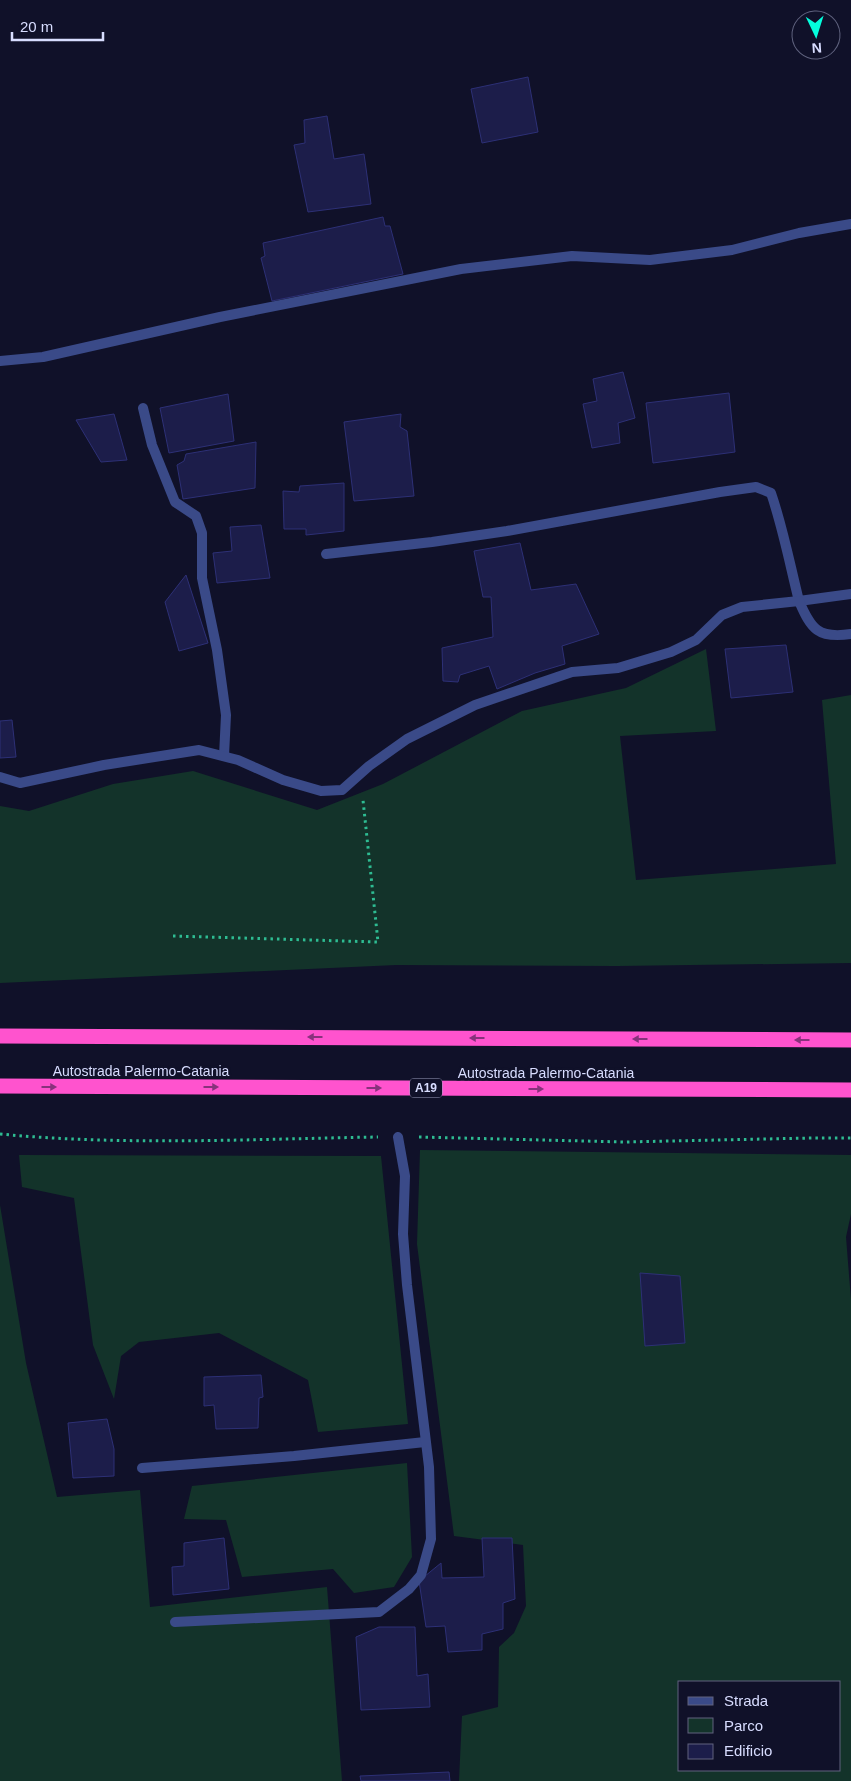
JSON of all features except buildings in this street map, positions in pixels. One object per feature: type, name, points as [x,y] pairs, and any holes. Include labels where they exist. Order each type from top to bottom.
[{"type":"highway","points":[[0,1036],[851,1040]]},
{"type":"highway","name":"Autostrada Palermo-Catania","points":[[0,1086],[851,1090]]},
{"type":"street","points":[[0,361],[43,357],[211,319],[461,269],[572,256],[650,260],[732,250],[799,233],[851,224]]},
{"type":"street","points":[[143,408],[152,445],[175,502],[196,516],[202,533],[202,578],[217,650],[226,715],[224,756]]},
{"type":"street","points":[[326,554],[507,531],[756,487],[771,493],[781,521],[799,601],[808,621],[819,632],[836,637],[851,634]]},
{"type":"street","points":[[0,777],[20,783],[104,765],[199,750],[238,760],[283,780],[321,790],[342,790],[360,774],[408,740],[475,705],[572,672],[618,668],[671,652],[696,640],[722,615],[742,607],[851,594]]},
{"type":"street","points":[[175,1622],[379,1612],[422,1575],[431,1539],[429,1467],[407,1285],[403,1234],[405,1176],[398,1137]]},
{"type":"street","points":[[142,1468],[294,1456],[425,1442]]},
{"type":"path","points":[[173,936],[378,942],[360,774]]},
{"type":"path","points":[[0,1134],[37,1138],[173,1141],[398,1137],[624,1142],[851,1138]]},
{"type":"green space","points":[[706,649],[716,731],[620,736],[636,880],[836,864],[822,700],[851,695],[851,963],[617,966],[396,965],[0,983],[0,806],[29,811],[113,784],[193,771],[317,810],[383,784],[522,711],[626,688]]},
{"type":"green space","points":[[420,1150],[851,1155],[851,1214],[846,1237],[851,1300],[851,1781],[459,1781],[462,1716],[498,1707],[499,1647],[514,1633],[526,1606],[523,1545],[454,1536],[417,1244]]},
{"type":"green space","points":[[19,1155],[381,1156],[408,1424],[318,1432],[308,1380],[219,1333],[139,1342],[121,1356],[114,1399],[93,1345],[74,1198],[22,1187]]},
{"type":"green space","points":[[0,1205],[26,1363],[57,1497],[140,1490],[150,1607],[327,1587],[342,1781],[0,1781]]},
{"type":"green space","points":[[407,1463],[412,1557],[394,1587],[354,1593],[333,1569],[242,1577],[226,1520],[184,1519],[192,1486]]}]
